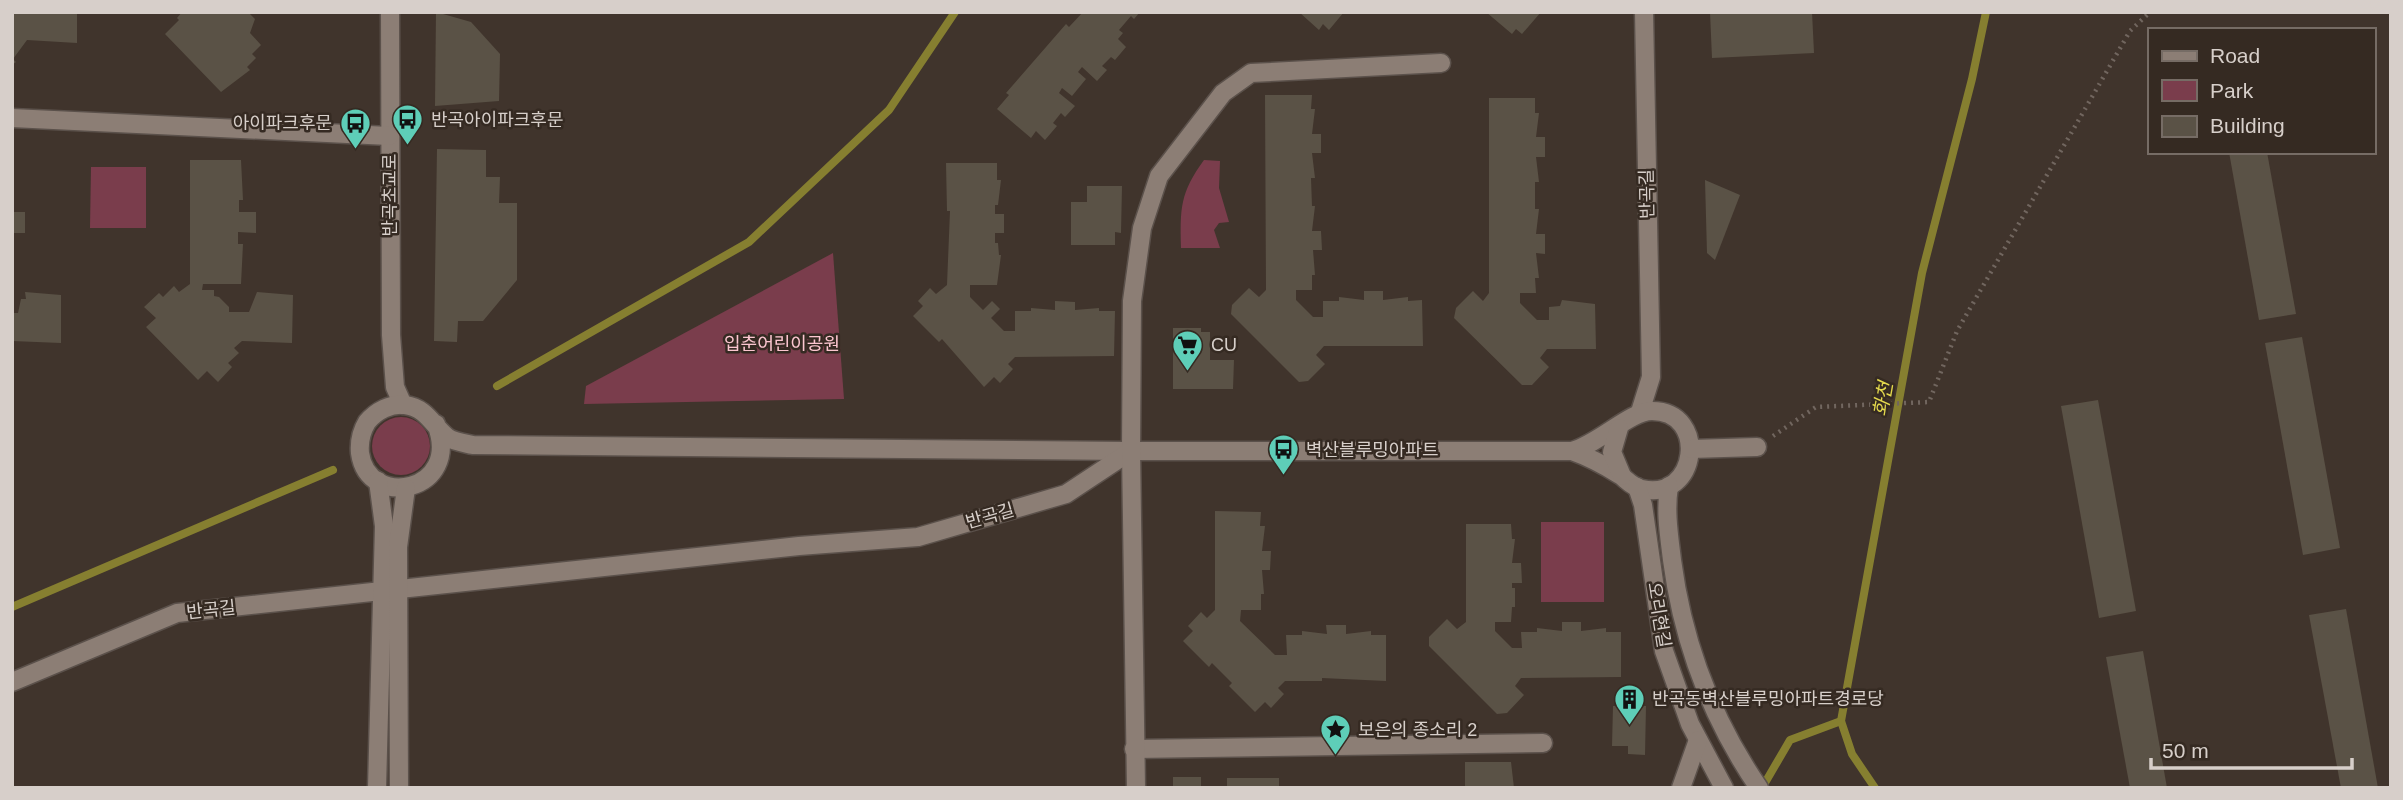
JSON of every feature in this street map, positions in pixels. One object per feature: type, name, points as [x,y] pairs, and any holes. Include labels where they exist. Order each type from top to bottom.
[{"type":"street","name":"반곡초교로","points":[[390,12],[391,335]]},
{"type":"street","name":"반곡길","points":[[1644,12],[1651,377]]},
{"type":"street","points":[[1136,788],[1131,452],[1132,301],[1142,228],[1159,176],[1223,93],[1251,73],[1441,63]]},
{"type":"street","points":[[12,118],[389,136]]},
{"type":"street","points":[[391,335],[385,394],[378,411],[362,431],[359,445],[361,459],[368,472],[378,481],[406,488],[423,482],[439,463],[472,445]]},
{"type":"street","points":[[391,335],[395,387],[403,405]]},
{"type":"street","points":[[378,411],[403,405],[416,408],[436,424],[446,437],[472,445],[1131,452],[1572,451],[1588,447],[1640,412],[1651,377]]},
{"type":"street","points":[[1572,451],[1629,482],[1657,490],[1669,486],[1688,468],[1691,449],[1685,428],[1666,413],[1651,377]]},
{"type":"street","points":[[1640,412],[1666,413]]},
{"type":"street","points":[[436,424],[442,449],[439,463]]},
{"type":"street","points":[[1619,428],[1612,452],[1629,482]]},
{"type":"street","points":[[1691,449],[1757,447]]},
{"type":"street","name":"반곡길","points":[[12,682],[177,613],[799,546],[918,537],[1066,494],[1131,452]]},
{"type":"street","points":[[378,481],[389,590],[399,788]]},
{"type":"street","name":"오리현길","points":[[1629,482],[1643,505],[1664,651],[1675,686],[1698,740],[1724,788]]},
{"type":"street","name":"오리현길","points":[[1669,486],[1666,505],[1679,609],[1690,649],[1717,718],[1759,788]]},
{"type":"street","points":[[377,788],[389,590],[406,488]]},
{"type":"street","points":[[1681,788],[1698,740]]},
{"type":"street","points":[[1134,749],[1543,743]]},
{"type":"path","points":[[1757,447],[1816,407],[1929,402],[1957,331],[2130,31],[2150,12]]},
{"type":"green space","points":[[1204,160],[1220,161],[1219,188],[1229,222],[1219,223],[1214,230],[1220,248],[1181,248],[1183,201],[1190,182]]},
{"type":"green space","points":[[91,167],[146,167],[146,228],[90,228]]},
{"type":"green space","name":"입춘어린이공원","points":[[833,253],[844,399],[584,404],[586,386]]},
{"type":"green space","points":[[401,417],[422,425],[430,446],[422,467],[401,475],[380,467],[372,446],[380,425]]},
{"type":"green space","points":[[1541,522],[1604,522],[1604,602],[1541,602]]},
{"type":"building","points":[[12,12],[77,12],[77,43],[27,40],[13,59],[16,62],[12,65]]},
{"type":"building","points":[[182,12],[248,12],[255,19],[250,33],[261,45],[252,54],[256,58],[247,67],[250,70],[221,92],[165,34],[179,20],[177,18]]},
{"type":"building","points":[[436,12],[471,22],[500,54],[499,101],[435,106]]},
{"type":"building","points":[[1083,12],[1140,12],[1134,19],[1131,16],[1119,30],[1123,33],[1118,39],[1126,47],[1115,60],[1111,57],[1102,66],[1107,70],[1097,81],[1082,67],[1078,72],[1086,79],[1072,96],[1062,88],[1059,93],[1075,106],[1065,117],[1061,113],[1053,123],[1057,126],[1045,140],[1036,131],[1031,138],[997,109],[1009,95],[1006,93],[1066,24],[1069,27]]},
{"type":"building","points":[[1299,12],[1344,12],[1329,30],[1323,24],[1319,30]]},
{"type":"building","points":[[1486,12],[1541,12],[1522,34],[1516,29],[1512,34]]},
{"type":"building","points":[[1710,12],[1812,12],[1814,53],[1712,58]]},
{"type":"building","points":[[1265,95],[1312,95],[1311,109],[1315,109],[1312,134],[1321,134],[1321,153],[1312,153],[1315,178],[1311,178],[1312,206],[1315,206],[1312,231],[1321,231],[1322,250],[1313,250],[1315,275],[1312,275],[1312,290],[1296,290],[1296,300],[1313,317],[1323,317],[1323,301],[1339,301],[1339,297],[1364,300],[1364,291],[1383,291],[1383,300],[1408,297],[1408,301],[1422,300],[1423,346],[1324,346],[1316,355],[1325,364],[1308,381],[1299,382],[1231,314],[1232,305],[1249,288],[1259,297],[1266,290]]},
{"type":"building","points":[[1489,98],[1535,98],[1535,113],[1539,113],[1536,137],[1545,137],[1545,157],[1536,157],[1539,182],[1535,182],[1535,209],[1539,209],[1536,234],[1545,234],[1545,254],[1536,253],[1539,278],[1535,278],[1536,293],[1520,293],[1520,303],[1537,320],[1549,320],[1549,307],[1560,306],[1562,300],[1595,304],[1596,349],[1547,349],[1540,358],[1549,367],[1532,385],[1522,385],[1454,318],[1456,308],[1473,291],[1483,301],[1489,293]]},
{"type":"building","points":[[437,149],[486,150],[486,177],[500,177],[499,203],[517,203],[517,280],[483,321],[458,321],[457,342],[434,341]]},
{"type":"building","points":[[2229,154],[2267,154],[2296,314],[2259,320]]},
{"type":"building","points":[[190,160],[241,160],[243,200],[239,200],[239,212],[256,212],[256,233],[238,232],[238,244],[243,244],[241,284],[203,284],[202,290],[214,290],[214,296],[219,297],[229,307],[229,312],[249,312],[257,292],[293,295],[292,343],[242,341],[234,348],[239,353],[228,363],[232,367],[218,382],[207,371],[198,380],[146,327],[156,318],[144,307],[159,293],[163,297],[174,286],[179,292],[190,284]]},
{"type":"building","points":[[946,163],[997,163],[997,180],[1001,180],[998,205],[995,205],[995,214],[1004,214],[1004,233],[995,233],[995,243],[998,243],[1001,255],[997,285],[970,285],[970,297],[983,310],[992,301],[1000,309],[991,318],[1004,331],[1015,331],[1015,311],[1031,311],[1031,308],[1055,310],[1055,301],[1075,302],[1075,310],[1099,308],[1099,311],[1115,311],[1114,356],[1015,357],[1008,364],[1013,369],[1000,383],[994,377],[984,387],[942,339],[939,342],[913,316],[923,306],[918,301],[930,288],[936,294],[947,285],[950,211],[947,211]]},
{"type":"building","points":[[1705,180],[1740,195],[1715,260],[1707,253]]},
{"type":"building","points":[[1087,186],[1122,186],[1121,233],[1115,232],[1115,245],[1071,245],[1071,202],[1087,202]]},
{"type":"building","points":[[12,212],[25,212],[25,233],[12,233]]},
{"type":"building","points":[[25,292],[61,295],[61,343],[12,341],[12,313],[18,313],[21,299],[26,299]]},
{"type":"building","points":[[1173,328],[1201,328],[1201,332],[1210,332],[1210,360],[1234,360],[1233,389],[1173,389]]},
{"type":"building","points":[[2302,337],[2340,548],[2303,555],[2265,343]]},
{"type":"building","points":[[2098,400],[2136,611],[2099,618],[2061,406]]},
{"type":"building","points":[[1215,511],[1261,512],[1260,526],[1265,526],[1262,551],[1271,551],[1270,570],[1262,570],[1264,594],[1261,594],[1261,610],[1241,610],[1240,621],[1275,655],[1287,655],[1286,635],[1302,635],[1302,631],[1327,634],[1326,625],[1346,625],[1346,634],[1371,631],[1371,635],[1386,635],[1386,681],[1322,678],[1322,681],[1285,681],[1278,688],[1284,694],[1271,708],[1265,702],[1255,712],[1229,686],[1232,683],[1212,663],[1209,667],[1183,641],[1193,631],[1188,626],[1201,612],[1207,618],[1215,610]]},
{"type":"building","points":[[1466,524],[1511,524],[1512,539],[1515,539],[1512,563],[1521,563],[1522,583],[1512,583],[1512,588],[1515,588],[1515,607],[1512,607],[1511,622],[1495,622],[1495,631],[1512,648],[1522,648],[1521,632],[1537,632],[1537,628],[1562,631],[1562,622],[1581,622],[1581,631],[1606,628],[1606,632],[1621,632],[1621,677],[1521,678],[1515,686],[1524,695],[1507,713],[1497,714],[1429,646],[1429,637],[1447,619],[1457,629],[1466,622]]},
{"type":"building","points":[[2346,609],[2378,788],[2341,788],[2309,615]]},
{"type":"building","points":[[2143,651],[2167,788],[2130,788],[2106,657]]},
{"type":"building","name":"반곡동벽산블루밍아파트경로당","points":[[1613,706],[1646,706],[1645,755],[1628,754],[1628,746],[1612,746]]},
{"type":"building","points":[[1465,762],[1511,762],[1514,788],[1465,788]]},
{"type":"building","points":[[1173,777],[1201,777],[1201,788],[1173,788]]},
{"type":"building","points":[[1227,778],[1279,778],[1279,788],[1227,788]]},
{"type":"waterway","points":[[497,386],[749,242],[889,110],[955,12]]},
{"type":"waterway","name":"화천","points":[[1875,788],[1852,754],[1841,721],[1922,273],[1972,79],[1986,12]]},
{"type":"waterway","points":[[12,607],[333,470]]},
{"type":"waterway","points":[[1762,788],[1790,740],[1841,721]]},
{"type":"place","name":"반곡아이파크후문","points":[[408,147]]},
{"type":"place","name":"아이파크후문","points":[[355,150]]},
{"type":"place","name":"CU","points":[[1188,372]]},
{"type":"place","name":"벽산블루밍아파트","points":[[1283,477]]},
{"type":"place","name":"반곡동벽산블루밍아파트경로당","points":[[1629,726]]},
{"type":"place","name":"보은의 종소리 2","points":[[1335,757]]}]
